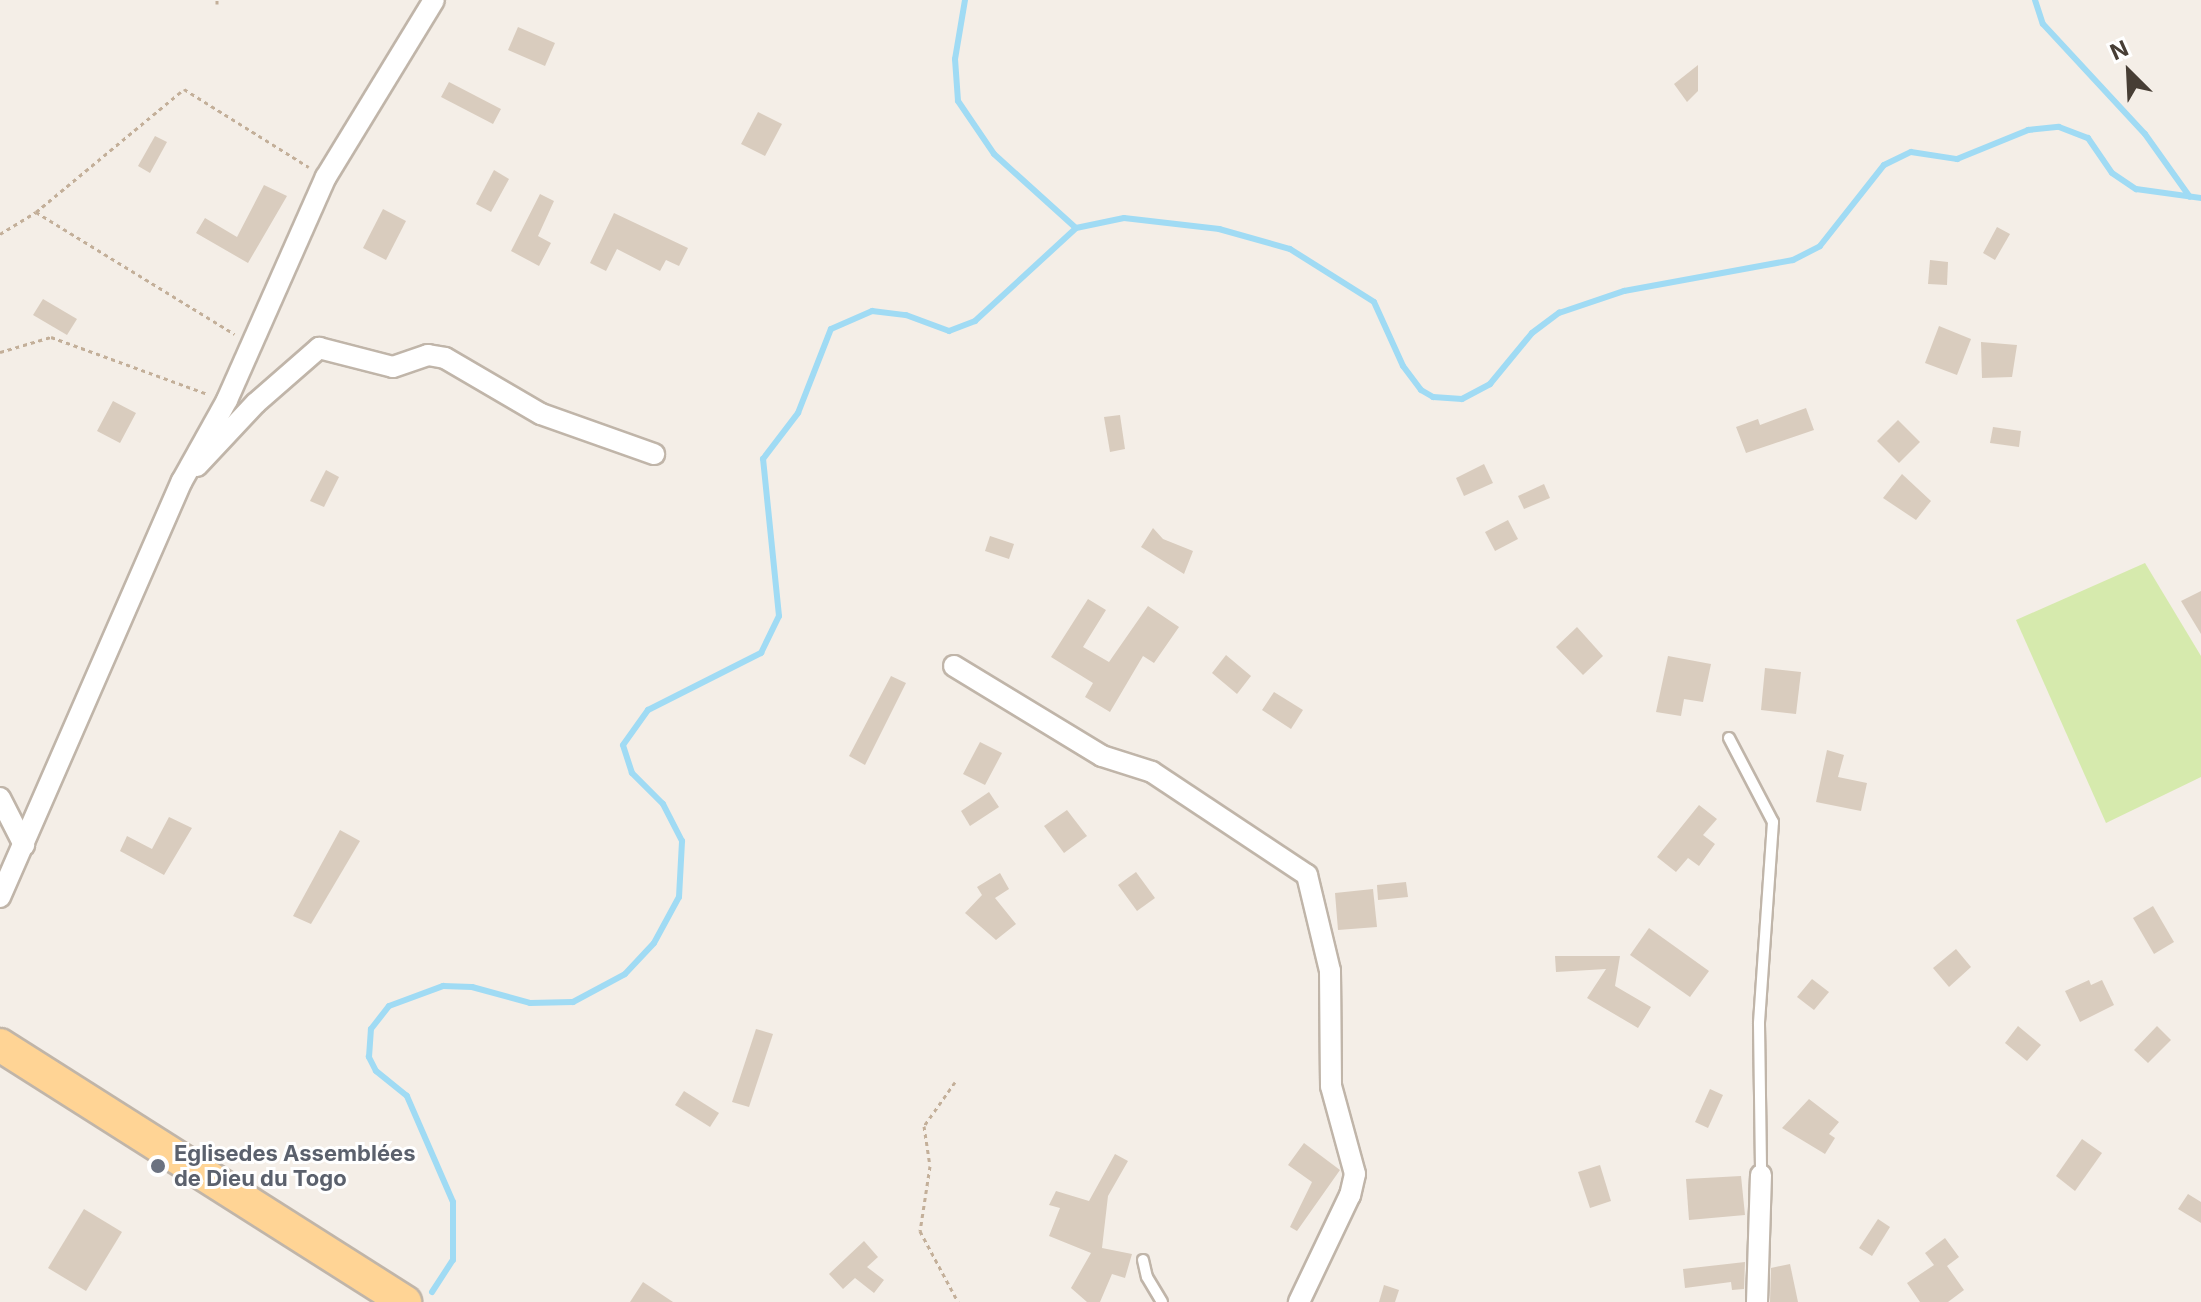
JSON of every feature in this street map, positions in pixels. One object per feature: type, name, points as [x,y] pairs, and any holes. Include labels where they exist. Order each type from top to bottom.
[{"type":"main road","points":[[0,1045],[405,1302]]},
{"type":"street","points":[[0,897],[184,477],[227,400],[326,177],[434,0]]},
{"type":"street","points":[[184,477],[256,403],[319,348],[393,367],[428,355],[445,358],[541,414],[654,454]]},
{"type":"street","points":[[954,666],[1102,756],[1152,772],[1307,875],[1330,971],[1331,1086],[1355,1174],[1350,1195],[1299,1302]]},
{"type":"street","points":[[0,798],[24,845]]},
{"type":"street","points":[[1757,1302],[1761,1175]]},
{"type":"lane","points":[[1729,738],[1773,822],[1759,1024],[1761,1175]]},
{"type":"lane","points":[[1143,1260],[1147,1277],[1162,1302]]},
{"type":"path","points":[[0,234],[36,212],[184,89],[326,177]]},
{"type":"path","points":[[36,212],[250,344]]},
{"type":"path","points":[[0,352],[51,337],[161,380],[227,400]]},
{"type":"path","points":[[955,1082],[924,1126],[930,1166],[920,1231],[958,1302]]},
{"type":"green space","points":[[2145,563],[2201,656],[2201,777],[2106,823],[2016,620]]},
{"type":"building","points":[[518,27],[555,43],[545,66],[508,50]]},
{"type":"building","points":[[1698,65],[1698,91],[1687,102],[1674,84]]},
{"type":"building","points":[[449,82],[501,109],[493,124],[441,97]]},
{"type":"building","points":[[758,112],[782,124],[765,156],[741,144]]},
{"type":"building","points":[[155,136],[167,142],[150,173],[138,166]]},
{"type":"building","points":[[494,170],[509,179],[491,212],[476,204]]},
{"type":"building","points":[[264,185],[287,196],[248,263],[196,233],[205,218],[237,237]]},
{"type":"building","points":[[540,194],[554,201],[538,236],[551,243],[539,266],[511,251]]},
{"type":"building","points":[[383,209],[406,221],[386,260],[363,248]]},
{"type":"building","points":[[614,213],[688,248],[679,266],[666,260],[660,271],[617,249],[606,271],[590,263]]},
{"type":"building","points":[[1997,227],[2010,234],[1995,260],[1983,253]]},
{"type":"building","points":[[1930,260],[1948,262],[1947,285],[1928,284]]},
{"type":"building","points":[[43,299],[77,319],[67,335],[33,315]]},
{"type":"building","points":[[1939,326],[1971,339],[1957,375],[1925,363]]},
{"type":"building","points":[[1981,342],[2017,345],[2012,377],[1982,378]]},
{"type":"building","points":[[113,401],[136,413],[120,443],[97,431]]},
{"type":"building","points":[[1806,408],[1814,430],[1746,453],[1736,427],[1758,419],[1760,425]]},
{"type":"building","points":[[1120,415],[1125,449],[1110,452],[1104,417]]},
{"type":"building","points":[[1898,420],[1920,442],[1899,463],[1877,441]]},
{"type":"building","points":[[1993,427],[2021,431],[2019,447],[1990,443]]},
{"type":"building","points":[[1484,464],[1493,483],[1464,496],[1456,478]]},
{"type":"building","points":[[326,470],[339,477],[324,507],[310,501]]},
{"type":"building","points":[[1902,474],[1931,501],[1916,520],[1883,498]]},
{"type":"building","points":[[1544,484],[1550,498],[1524,509],[1518,496]]},
{"type":"building","points":[[1508,520],[1518,539],[1495,551],[1485,532]]},
{"type":"building","points":[[1153,528],[1163,539],[1193,551],[1184,574],[1141,547]]},
{"type":"building","points":[[990,536],[1014,544],[1009,559],[985,551]]},
{"type":"building","points":[[2201,591],[2201,634],[2181,601]]},
{"type":"building","points":[[1088,599],[1106,610],[1083,647],[1109,662],[1148,606],[1179,627],[1154,663],[1143,656],[1110,712],[1085,697],[1093,683],[1051,657]]},
{"type":"building","points":[[1577,627],[1603,656],[1583,675],[1556,647]]},
{"type":"building","points":[[1226,655],[1251,676],[1237,694],[1212,673]]},
{"type":"building","points":[[1668,656],[1711,664],[1703,702],[1684,699],[1681,716],[1656,712]]},
{"type":"building","points":[[1765,668],[1801,672],[1796,714],[1761,710]]},
{"type":"building","points":[[891,676],[906,683],[865,765],[849,756]]},
{"type":"building","points":[[1274,692],[1303,710],[1291,729],[1262,710]]},
{"type":"building","points":[[980,742],[1002,753],[985,785],[963,774]]},
{"type":"building","points":[[1827,750],[1844,755],[1838,777],[1867,783],[1861,811],[1816,802]]},
{"type":"building","points":[[989,792],[999,807],[970,826],[961,811]]},
{"type":"building","points":[[1699,805],[1717,819],[1703,835],[1715,844],[1699,866],[1688,858],[1676,872],[1657,857]]},
{"type":"building","points":[[1067,810],[1087,836],[1064,853],[1044,826]]},
{"type":"building","points":[[169,817],[192,828],[164,875],[120,851],[127,836],[152,849]]},
{"type":"building","points":[[340,830],[360,841],[311,924],[293,916]]},
{"type":"building","points":[[1136,872],[1155,898],[1137,911],[1118,885]]},
{"type":"building","points":[[1000,873],[1009,889],[995,898],[1016,924],[996,940],[965,913],[982,895],[977,887]]},
{"type":"building","points":[[1406,882],[1408,897],[1378,900],[1377,885]]},
{"type":"building","points":[[1373,889],[1377,927],[1338,930],[1335,893]]},
{"type":"building","points":[[2153,906],[2174,942],[2154,954],[2133,918]]},
{"type":"building","points":[[1649,928],[1709,971],[1690,997],[1630,955]]},
{"type":"building","points":[[1956,949],[1971,967],[1949,987],[1933,968]]},
{"type":"building","points":[[1555,956],[1620,956],[1615,986],[1651,1007],[1638,1028],[1587,998],[1606,969],[1556,972]]},
{"type":"building","points":[[1812,979],[1829,992],[1814,1010],[1797,997]]},
{"type":"building","points":[[2089,980],[2091,985],[2102,980],[2114,1005],[2080,1022],[2065,991]]},
{"type":"building","points":[[2018,1026],[2041,1045],[2027,1061],[2005,1043]]},
{"type":"building","points":[[2157,1026],[2171,1040],[2148,1063],[2134,1050]]},
{"type":"building","points":[[756,1029],[773,1034],[749,1107],[732,1102]]},
{"type":"building","points":[[1710,1089],[1723,1095],[1708,1128],[1695,1122]]},
{"type":"building","points":[[684,1091],[719,1113],[710,1127],[675,1105]]},
{"type":"building","points":[[1809,1099],[1839,1122],[1829,1134],[1835,1138],[1825,1154],[1782,1128]]},
{"type":"building","points":[[2082,1139],[2102,1153],[2075,1191],[2056,1176]]},
{"type":"building","points":[[1304,1143],[1340,1170],[1297,1231],[1290,1227],[1312,1182],[1288,1165]]},
{"type":"building","points":[[1115,1154],[1128,1161],[1108,1196],[1102,1248],[1132,1254],[1125,1278],[1112,1274],[1100,1302],[1087,1302],[1071,1288],[1091,1253],[1049,1236],[1060,1208],[1049,1205],[1056,1191],[1089,1201]]},
{"type":"building","points":[[1600,1165],[1611,1201],[1590,1208],[1578,1172]]},
{"type":"building","points":[[1741,1176],[1745,1215],[1689,1220],[1686,1179]]},
{"type":"building","points":[[2188,1194],[2201,1202],[2201,1223],[2178,1209]]},
{"type":"building","points":[[84,1209],[122,1232],[86,1291],[48,1268]]},
{"type":"building","points":[[1878,1219],[1890,1227],[1872,1256],[1859,1248]]},
{"type":"building","points":[[1945,1238],[1959,1257],[1947,1266],[1964,1290],[1948,1302],[1920,1302],[1907,1283],[1934,1265],[1925,1253]]},
{"type":"building","points":[[864,1241],[878,1257],[867,1267],[884,1280],[874,1293],[855,1278],[843,1289],[829,1274]]},
{"type":"building","points":[[1745,1262],[1744,1289],[1732,1290],[1731,1282],[1685,1288],[1683,1269]]},
{"type":"building","points":[[1790,1264],[1798,1302],[1770,1302],[1771,1268]]},
{"type":"building","points":[[643,1282],[673,1302],[630,1302]]},
{"type":"building","points":[[1384,1285],[1399,1290],[1395,1302],[1379,1302]]},
{"type":"waterway","points":[[965,0],[955,59],[958,101],[994,154],[1076,228]]},
{"type":"waterway","points":[[2035,0],[2043,24],[2145,134],[2190,197]]},
{"type":"waterway","points":[[432,1292],[453,1260],[453,1202],[407,1096],[376,1071],[369,1057],[371,1029],[389,1006],[443,986],[472,987],[530,1003],[573,1002],[625,974],[654,943],[679,897],[682,841],[663,804],[632,773],[623,745],[648,710],[761,653],[779,616],[763,459],[798,413],[831,329],[872,311],[906,315],[949,331],[975,321],[1076,228],[1124,218],[1219,229],[1290,249],[1374,302],[1403,366],[1421,390],[1433,397],[1462,399],[1490,384],[1532,333],[1559,313],[1624,291],[1793,260],[1820,246],[1884,165],[1911,152],[1957,159],[2028,130],[2059,127],[2088,138],[2112,173],[2136,189],[2201,198]]},
{"type":"place","name":"Eglisedes Assemblées de Dieu du Togo","points":[[158,1166]]}]
